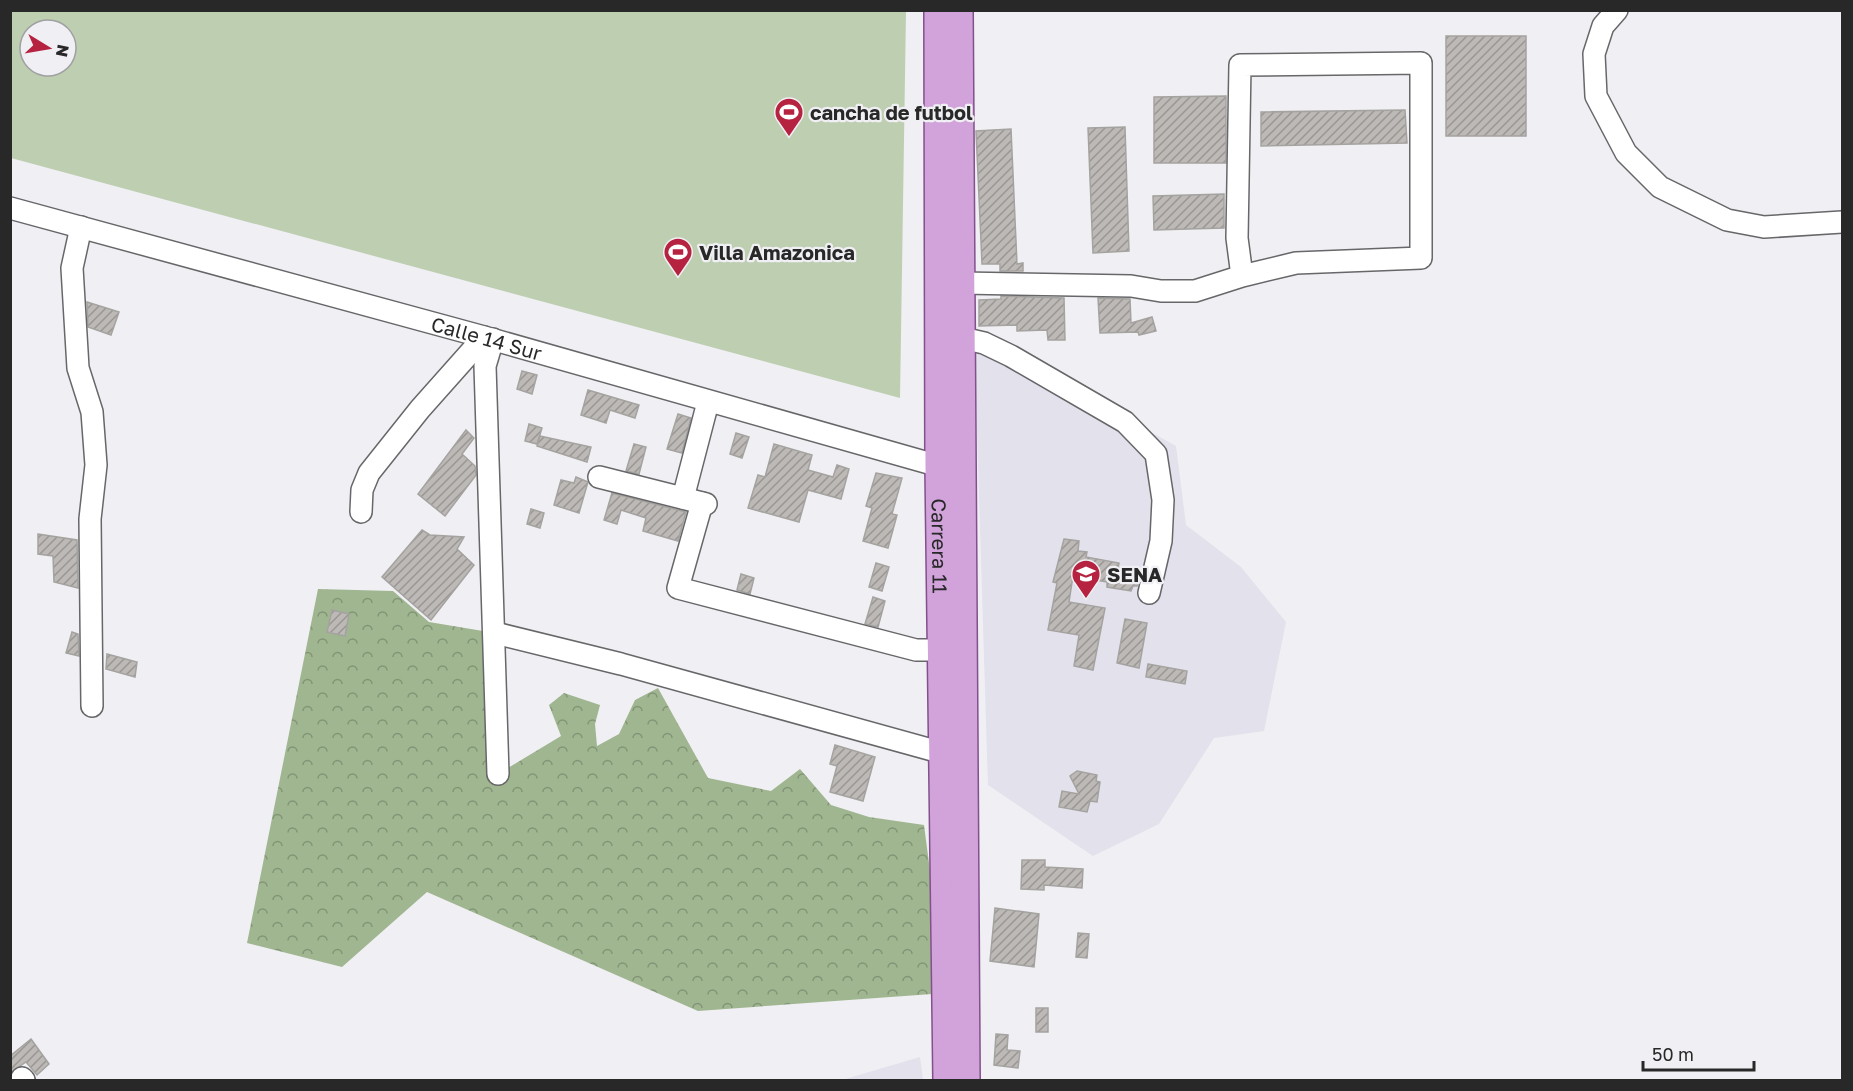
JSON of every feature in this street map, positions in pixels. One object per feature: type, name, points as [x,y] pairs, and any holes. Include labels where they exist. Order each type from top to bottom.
[{"type":"main road","name":"Carrera 11","points":[[938,10],[950,338],[966,1080]]},
{"type":"main road","name":"Carrera 11","points":[[950,338],[961,283],[959,10]]},
{"type":"main road","name":"Carrera 11","points":[[946,1080],[942,650],[951,466]]},
{"type":"street","points":[[1617,10],[1603,26],[1594,54],[1596,96],[1626,153],[1660,187],[1727,220],[1764,227],[1842,222]]},
{"type":"street","points":[[961,283],[1131,286],[1161,291],[1195,291],[1242,276],[1296,263],[1421,258],[1421,63],[1240,65],[1237,238],[1242,276]]},
{"type":"street","name":"Calle 14 Sur","points":[[10,208],[489,338],[708,402],[951,466]]},
{"type":"street","points":[[81,227],[72,268],[78,368],[92,411],[96,465],[90,519],[92,706]]},
{"type":"street","points":[[361,512],[362,490],[369,473],[420,409],[489,338]]},
{"type":"street","points":[[489,338],[485,366],[498,774]]},
{"type":"street","points":[[950,338],[984,343],[1011,356],[1125,422],[1156,454],[1163,500],[1161,541],[1149,593]]},
{"type":"street","points":[[708,402],[697,502],[678,588],[916,650],[942,650]]},
{"type":"street","points":[[599,477],[697,502]]},
{"type":"street","points":[[495,633],[621,664],[943,753]]},
{"type":"shaded area","points":[[974,334],[1176,446],[1186,525],[1241,567],[1286,622],[1264,731],[1214,738],[1159,824],[1093,856],[988,785]]},
{"type":"shaded area","points":[[920,1057],[923,1080],[842,1080]]},
{"type":"green space","name":"Villa Amazonica","points":[[10,11],[906,11],[900,398],[11,158]]},
{"type":"green space","points":[[318,589],[393,591],[429,622],[495,633],[498,774],[561,736],[549,705],[564,693],[600,705],[595,724],[597,746],[619,734],[635,700],[658,688],[708,778],[771,791],[800,769],[831,805],[869,817],[924,825],[946,993],[698,1011],[427,892],[342,967],[247,943]]},
{"type":"building","points":[[1446,36],[1526,36],[1526,136],[1446,136]]},
{"type":"building","points":[[1226,96],[1226,163],[1154,163],[1154,97]]},
{"type":"building","points":[[1405,110],[1407,143],[1261,146],[1261,112]]},
{"type":"building","points":[[1125,127],[1129,251],[1093,253],[1088,128]]},
{"type":"building","points":[[1011,129],[1017,264],[1023,263],[1023,271],[1000,271],[1000,264],[982,264],[976,131]]},
{"type":"building","points":[[1224,194],[1224,228],[1154,230],[1153,196]]},
{"type":"building","points":[[1001,296],[1064,298],[1065,340],[1048,340],[1047,330],[1017,331],[1017,325],[979,326],[979,300],[1001,299]]},
{"type":"building","points":[[1098,298],[1130,299],[1131,323],[1152,317],[1156,331],[1139,335],[1138,332],[1100,333]]},
{"type":"building","points":[[87,302],[119,312],[111,335],[88,327]]},
{"type":"building","points":[[522,371],[537,375],[532,394],[517,389]]},
{"type":"building","points":[[588,390],[639,405],[635,418],[610,410],[606,423],[581,415]]},
{"type":"building","points":[[678,414],[691,418],[682,453],[667,449]]},
{"type":"building","points":[[529,424],[542,428],[537,444],[525,441]]},
{"type":"building","points":[[466,430],[474,438],[462,454],[475,466],[476,475],[445,516],[418,494]]},
{"type":"building","points":[[736,433],[749,437],[742,458],[730,454]]},
{"type":"building","points":[[540,436],[591,447],[587,462],[537,446]]},
{"type":"building","points":[[634,444],[646,447],[639,474],[626,471]]},
{"type":"building","points":[[774,444],[812,455],[808,470],[833,477],[837,465],[849,469],[841,499],[808,490],[799,522],[748,508],[758,475],[765,477]]},
{"type":"building","points":[[876,473],[902,478],[892,514],[897,515],[888,548],[863,541],[872,508],[866,506]]},
{"type":"building","points":[[576,477],[588,482],[579,513],[554,505],[561,480],[574,483]]},
{"type":"building","points":[[612,493],[686,512],[678,541],[643,531],[646,518],[621,510],[617,524],[604,520]]},
{"type":"building","points":[[531,509],[544,513],[540,528],[527,524]]},
{"type":"building","points":[[422,530],[430,535],[464,537],[457,549],[474,565],[431,620],[382,577]]},
{"type":"building","points":[[38,534],[77,540],[78,588],[54,582],[53,556],[38,554]]},
{"type":"building","points":[[1064,539],[1079,541],[1078,551],[1087,552],[1086,557],[1119,563],[1118,568],[1141,572],[1137,586],[1133,586],[1131,591],[1107,587],[1107,582],[1073,576],[1069,602],[1105,608],[1093,670],[1074,666],[1079,635],[1048,630],[1057,583],[1053,582]]},
{"type":"building","points":[[876,563],[889,567],[882,591],[869,587]]},
{"type":"building","points":[[741,574],[754,578],[750,594],[737,590]]},
{"type":"building","points":[[873,597],[885,601],[878,627],[865,624]]},
{"type":"building","points":[[332,610],[349,614],[345,636],[327,632]]},
{"type":"building","points":[[1125,619],[1147,623],[1139,668],[1117,663]]},
{"type":"building","points":[[72,632],[78,634],[79,656],[66,653]]},
{"type":"building","points":[[107,654],[137,662],[135,677],[106,669]]},
{"type":"building","points":[[1148,664],[1187,671],[1185,684],[1146,677]]},
{"type":"building","points":[[835,745],[875,757],[863,801],[830,792],[837,766],[830,764]]},
{"type":"building","points":[[1077,771],[1097,775],[1096,781],[1100,782],[1097,802],[1090,801],[1087,812],[1059,807],[1062,791],[1079,794],[1070,776]]},
{"type":"building","points":[[1022,860],[1045,860],[1045,867],[1083,869],[1082,888],[1044,885],[1044,890],[1021,889]]},
{"type":"building","points":[[995,908],[1039,914],[1034,967],[990,961]]},
{"type":"building","points":[[1078,933],[1089,934],[1087,958],[1076,957]]},
{"type":"building","points":[[1036,1008],[1048,1008],[1048,1032],[1036,1032]]},
{"type":"building","points":[[996,1034],[1008,1035],[1007,1050],[1020,1051],[1018,1068],[994,1065]]},
{"type":"building","points":[[31,1039],[49,1064],[37,1075],[26,1062],[10,1073],[10,1056]]},
{"type":"place","name":"cancha de futbol","points":[[789,138]]},
{"type":"place","name":"Villa Amazonica","points":[[678,278]]},
{"type":"place","name":"SENA","points":[[1086,600]]}]
